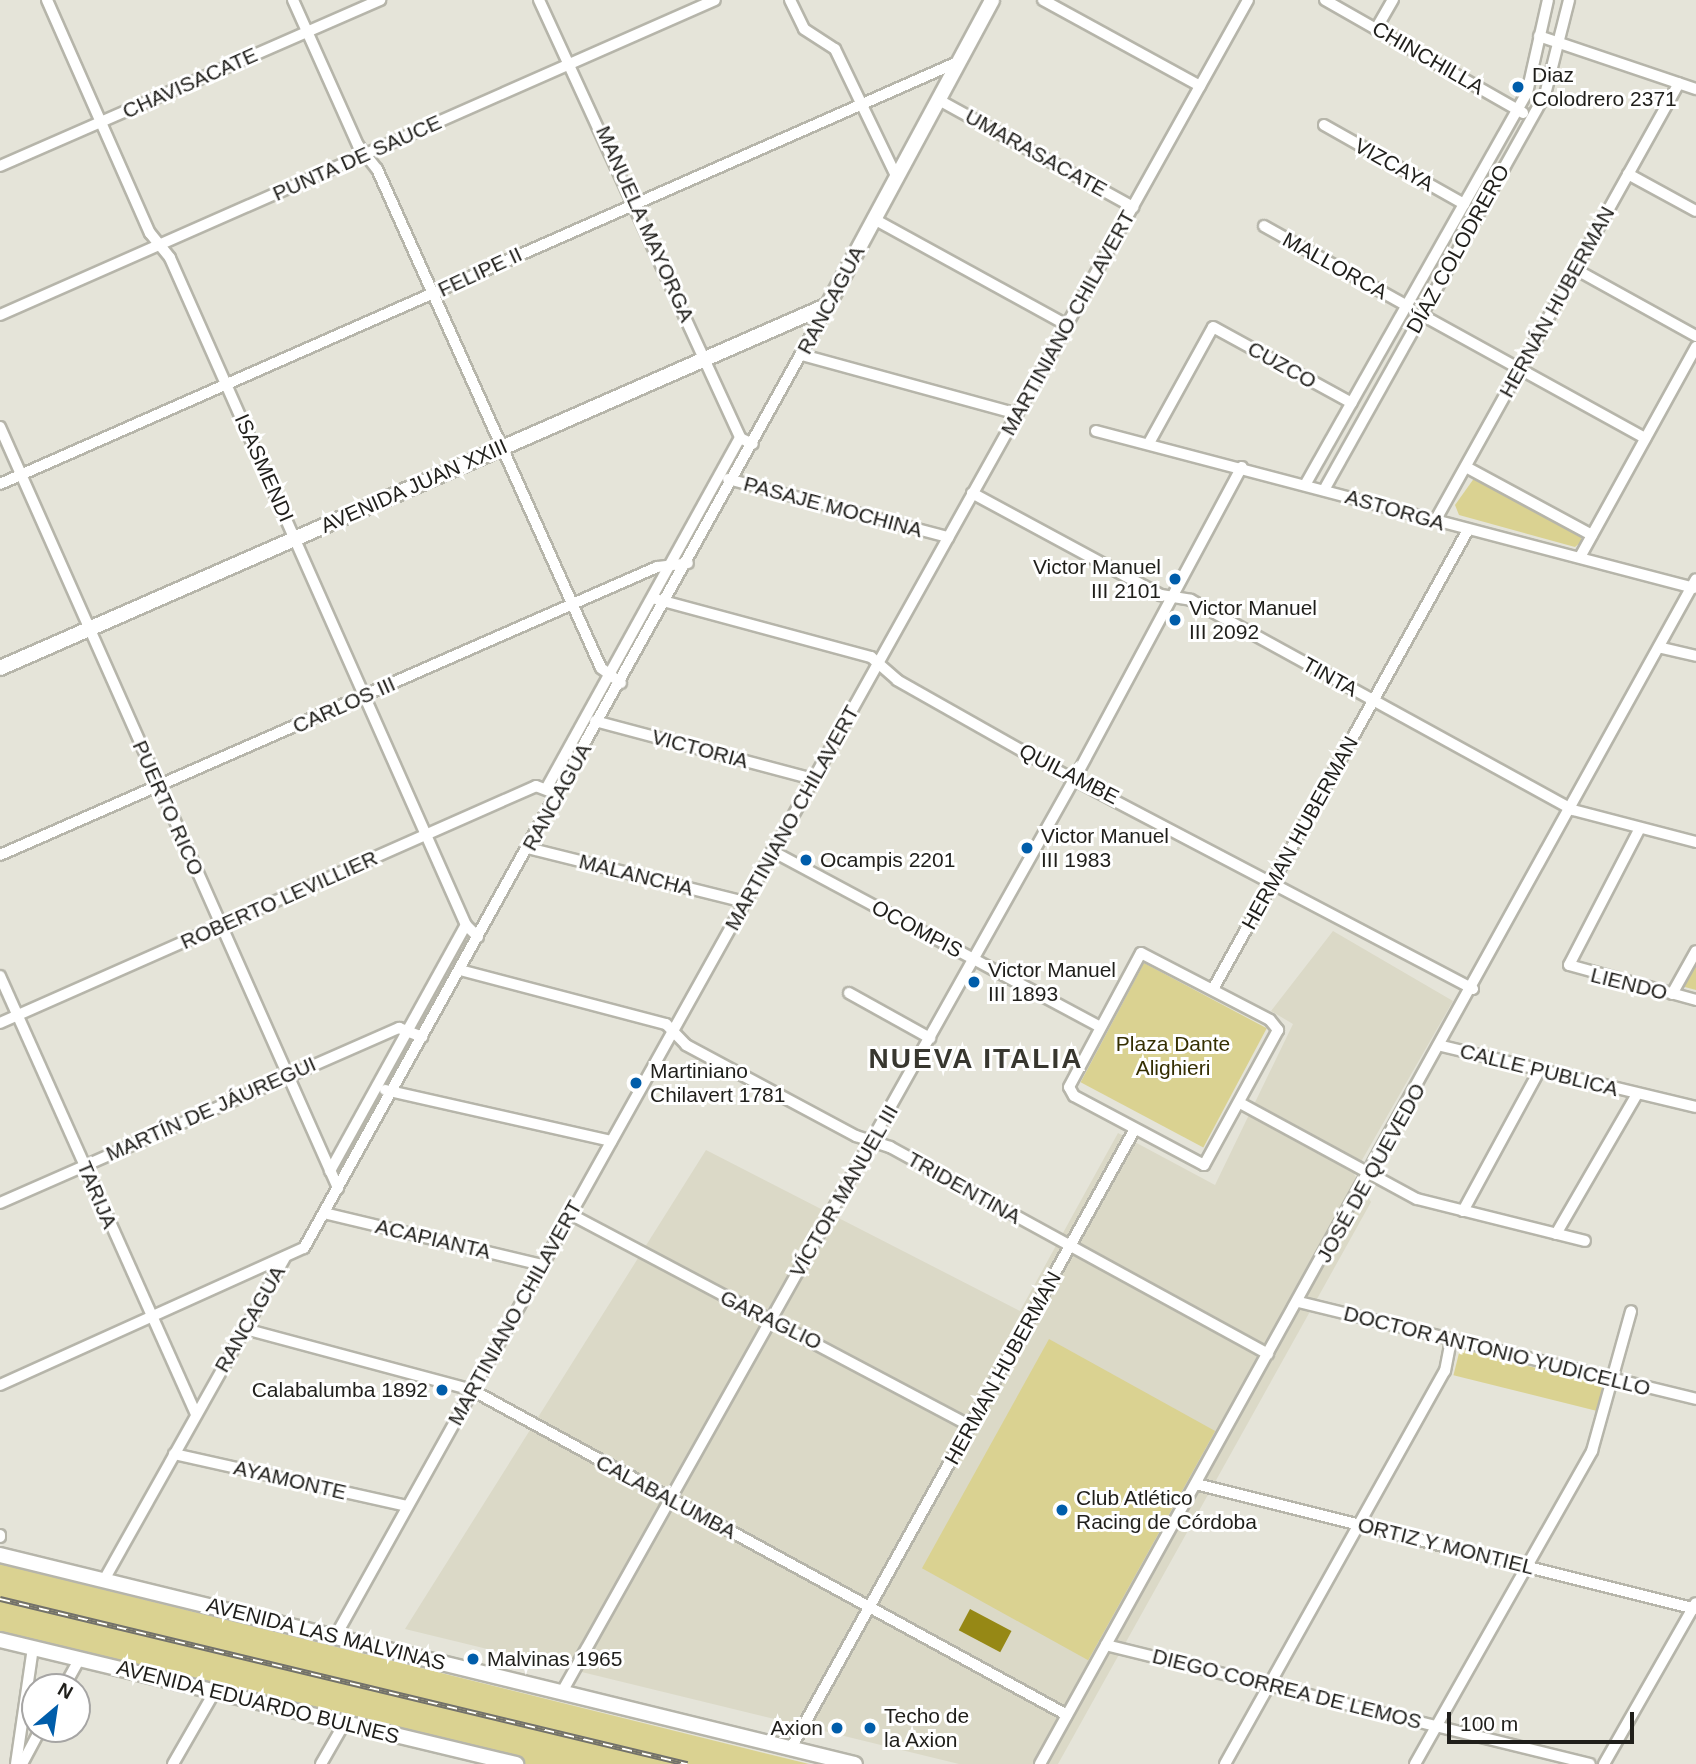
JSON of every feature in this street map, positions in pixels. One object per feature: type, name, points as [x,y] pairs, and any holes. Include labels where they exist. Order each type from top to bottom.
[{"type":"main road","name":"RANCAGUA","points":[[828,305],[992,0]]},
{"type":"main road","name":"AVENIDA JUAN XXIII","points":[[0,668],[828,305]]},
{"type":"main road","name":"AVENIDA LAS MALVINAS","points":[[0,1555],[855,1764]]},
{"type":"main road","name":"AVENIDA EDUARDO BULNES","points":[[0,1640],[215,1691],[470,1759],[516,1764]]},
{"type":"street","name":"ISASMENDI","points":[[47,0],[100,122],[226,383],[466,925],[478,937]]},
{"type":"street","points":[[293,0],[433,294],[572,606],[608,677],[621,683]]},
{"type":"street","name":"CHAVISACATE","points":[[0,166],[380,0]]},
{"type":"street","name":"MANUELA MAYORGA","points":[[539,0],[635,201],[740,438]]},
{"type":"street","name":"PUNTA DE SAUCE","points":[[0,315],[715,0]]},
{"type":"street","points":[[790,0],[804,29],[835,50],[859,105],[897,178]]},
{"type":"street","points":[[1043,0],[1200,86]]},
{"type":"street","name":"MARTINIANO CHILAVERT","points":[[335,1637],[1248,0]]},
{"type":"street","name":"CHINCHILLA","points":[[1325,0],[1531,118]]},
{"type":"street","points":[[1376,29],[1393,0]]},
{"type":"street","name":"DÍAZ COLODRERO","points":[[1305,485],[1530,84],[1548,0]]},
{"type":"street","name":"DÍAZ COLODRERO","points":[[1324,490],[1548,85],[1556,42],[1569,0]]},
{"type":"street","points":[[1539,36],[1696,89]]},
{"type":"street","name":"FELIPE II","points":[[0,484],[433,294],[635,201],[960,61]]},
{"type":"street","name":"HERNÁN HUBERMAN","points":[[1435,521],[1679,83]]},
{"type":"street","name":"UMARASACATE","points":[[939,100],[1133,207]]},
{"type":"street","name":"VIZCAYA","points":[[1324,125],[1464,204]]},
{"type":"street","points":[[1628,174],[1696,211]]},
{"type":"street","points":[[874,219],[1067,325]]},
{"type":"street","name":"MALLORCA","points":[[1264,226],[1407,306]]},
{"type":"street","points":[[1575,270],[1696,336]]},
{"type":"street","name":"RANCAGUA","points":[[104,1580],[285,1258],[304,1248],[324,1213],[557,794],[666,605],[828,305]]},
{"type":"street","points":[[1422,315],[1646,438]]},
{"type":"street","name":"CUZCO","points":[[1149,443],[1213,327],[1352,403]]},
{"type":"street","points":[[1580,557],[1696,347]]},
{"type":"street","points":[[802,355],[1017,414]]},
{"type":"street","name":"PUERTO RICO","points":[[0,427],[87,629],[338,1188]]},
{"type":"street","name":"ASTORGA","points":[[1096,430],[1242,467],[1468,530],[1695,584]]},
{"type":"street","points":[[740,438],[753,444]]},
{"type":"street","name":"RANCAGUA","points":[[546,789],[740,438]]},
{"type":"street","name":"VÍCTOR MANUEL III","points":[[562,1692],[1075,778],[1175,597],[1242,467]]},
{"type":"street","points":[[1466,467],[1592,535]]},
{"type":"street","name":"PASAJE MOCHINA","points":[[719,475],[733,481],[948,537]]},
{"type":"street","name":"TINTA","points":[[972,493],[1175,597],[1191,600],[1573,810],[1696,842]]},
{"type":"street","name":"HERMAN HUBERMAN","points":[[1213,989],[1468,530]]},
{"type":"street","points":[[672,561],[688,563]]},
{"type":"street","name":"CARLOS III","points":[[0,855],[672,561]]},
{"type":"street","name":"JOSÉ DE QUEVEDO","points":[[1040,1764],[1573,810],[1695,584]]},
{"type":"street","name":"QUILAMBE","points":[[652,598],[666,605],[879,661],[897,680],[1075,778],[1473,989]]},
{"type":"street","points":[[1662,648],[1696,656]]},
{"type":"street","name":"VICTORIA","points":[[587,716],[599,722],[813,779]]},
{"type":"street","name":"ROBERTO LEVILLIER","points":[[0,1023],[536,786],[546,789]]},
{"type":"street","points":[[546,789],[557,794]]},
{"type":"street","name":"LIENDO","points":[[1640,828],[1569,960],[1572,970],[1696,1000]]},
{"type":"street","name":"MALANCHA","points":[[528,848],[745,902]]},
{"type":"street","name":"OCOMPIS","points":[[772,851],[1098,1026]]},
{"type":"street","points":[[330,1171],[466,925]]},
{"type":"street","points":[[1672,994],[1696,951]]},
{"type":"street","points":[[1140,953],[1213,989],[1276,1024],[1277,1035],[1204,1164],[1135,1129],[1069,1087],[1098,1026],[1140,953]]},
{"type":"street","name":"TRIDENTINA","points":[[460,970],[674,1030],[685,1045],[873,1141],[1268,1354]]},
{"type":"street","name":"TARIJA","points":[[0,976],[151,1320],[196,1414]]},
{"type":"street","points":[[849,993],[930,1038]]},
{"type":"street","points":[[407,1029],[422,1037]]},
{"type":"street","name":"MARTÍN DE JÁUREGUI","points":[[0,1203],[287,1074],[407,1029]]},
{"type":"street","name":"CALLE PUBLICA","points":[[1442,1046],[1696,1107]]},
{"type":"street","points":[[1463,1211],[1538,1071]]},
{"type":"street","points":[[377,1086],[391,1093],[611,1141]]},
{"type":"street","name":"CALLE PUBLICA","points":[[1556,1234],[1637,1094]]},
{"type":"street","points":[[1240,1103],[1417,1199],[1585,1241]]},
{"type":"street","name":"HERMAN HUBERMAN","points":[[871,1607],[1135,1129]]},
{"type":"street","name":"ACAPIANTA","points":[[324,1213],[542,1265]]},
{"type":"street","name":"GARAGLIO","points":[[570,1214],[971,1426]]},
{"type":"street","points":[[0,1385],[285,1258]]},
{"type":"street","name":"DOCTOR ANTONIO YUDICELLO","points":[[1298,1302],[1696,1399]]},
{"type":"street","points":[[1415,1764],[1592,1451],[1631,1311]]},
{"type":"street","name":"CALABALUMBA","points":[[245,1329],[472,1390],[1067,1715]]},
{"type":"street","points":[[1225,1764],[1446,1371],[1451,1339]]},
{"type":"street","name":"AYAMONTE","points":[[174,1454],[407,1506]]},
{"type":"street","name":"ORTIZ Y MONTIEL","points":[[1196,1483],[1695,1607]]},
{"type":"street","points":[[791,1748],[871,1607]]},
{"type":"street","points":[[1604,1764],[1695,1607]]},
{"type":"street","name":"DIEGO CORREA DE LEMOS","points":[[1106,1645],[1590,1764]]},
{"type":"street","points":[[16,1764],[33,1648]]},
{"type":"street","points":[[72,1673],[80,1658]]},
{"type":"street","points":[[173,1764],[215,1691]]},
{"type":"street","points":[[321,1764],[344,1724]]},
{"type":"street","points":[[22,1764],[33,1743]]},
{"type":"shaded area","points":[[1333,931],[1453,1001],[1354,1174],[1371,1202],[1058,1764],[959,1764],[405,1629],[706,1150],[1020,1311],[1118,1133],[1215,1185],[1293,1024],[1271,1011]]},
{"type":"shaded area","points":[[970,1609],[1011,1631],[1000,1652],[959,1630]]},
{"type":"green space","points":[[1475,477],[1581,535],[1581,542],[1575,547],[1459,515],[1455,505]]},
{"type":"green space","points":[[1696,959],[1696,990],[1681,986]]},
{"type":"green space","name":"Plaza Dante Alighieri","points":[[1144,963],[1267,1028],[1203,1147],[1081,1082]]},
{"type":"green space","name":"Club Atlético Racing de Córdoba","points":[[1049,1339],[1215,1431],[1088,1660],[922,1568]]},
{"type":"green space","points":[[1460,1349],[1604,1385],[1597,1411],[1453,1375]]},
{"type":"green space","points":[[0,1564],[809,1764],[526,1764],[0,1634]]},
{"type":"railway","points":[[0,1599],[687,1764]]},
{"type":"place","name":"Diaz Colodrero 2371","points":[[1518,87]]},
{"type":"place","name":"Victor Manuel III 2101","points":[[1175,579]]},
{"type":"place","name":"Victor Manuel III 2092","points":[[1175,620]]},
{"type":"place","name":"Victor Manuel III 1983","points":[[1027,848]]},
{"type":"place","name":"Ocampis 2201","points":[[806,860]]},
{"type":"place","name":"Victor Manuel III 1893","points":[[974,982]]},
{"type":"place","name":"Martiniano Chilavert 1781","points":[[636,1083]]},
{"type":"place","name":"Calabalumba 1892","points":[[442,1390]]},
{"type":"place","name":"Club Atlético Racing de Córdoba","points":[[1062,1510]]},
{"type":"place","name":"Malvinas 1965","points":[[473,1659]]},
{"type":"place","name":"Axion","points":[[837,1728]]},
{"type":"place","name":"Techo de la Axion","points":[[870,1728]]},
{"type":"district","name":"NUEVA ITALIA","points":[[976,1059]]}]
